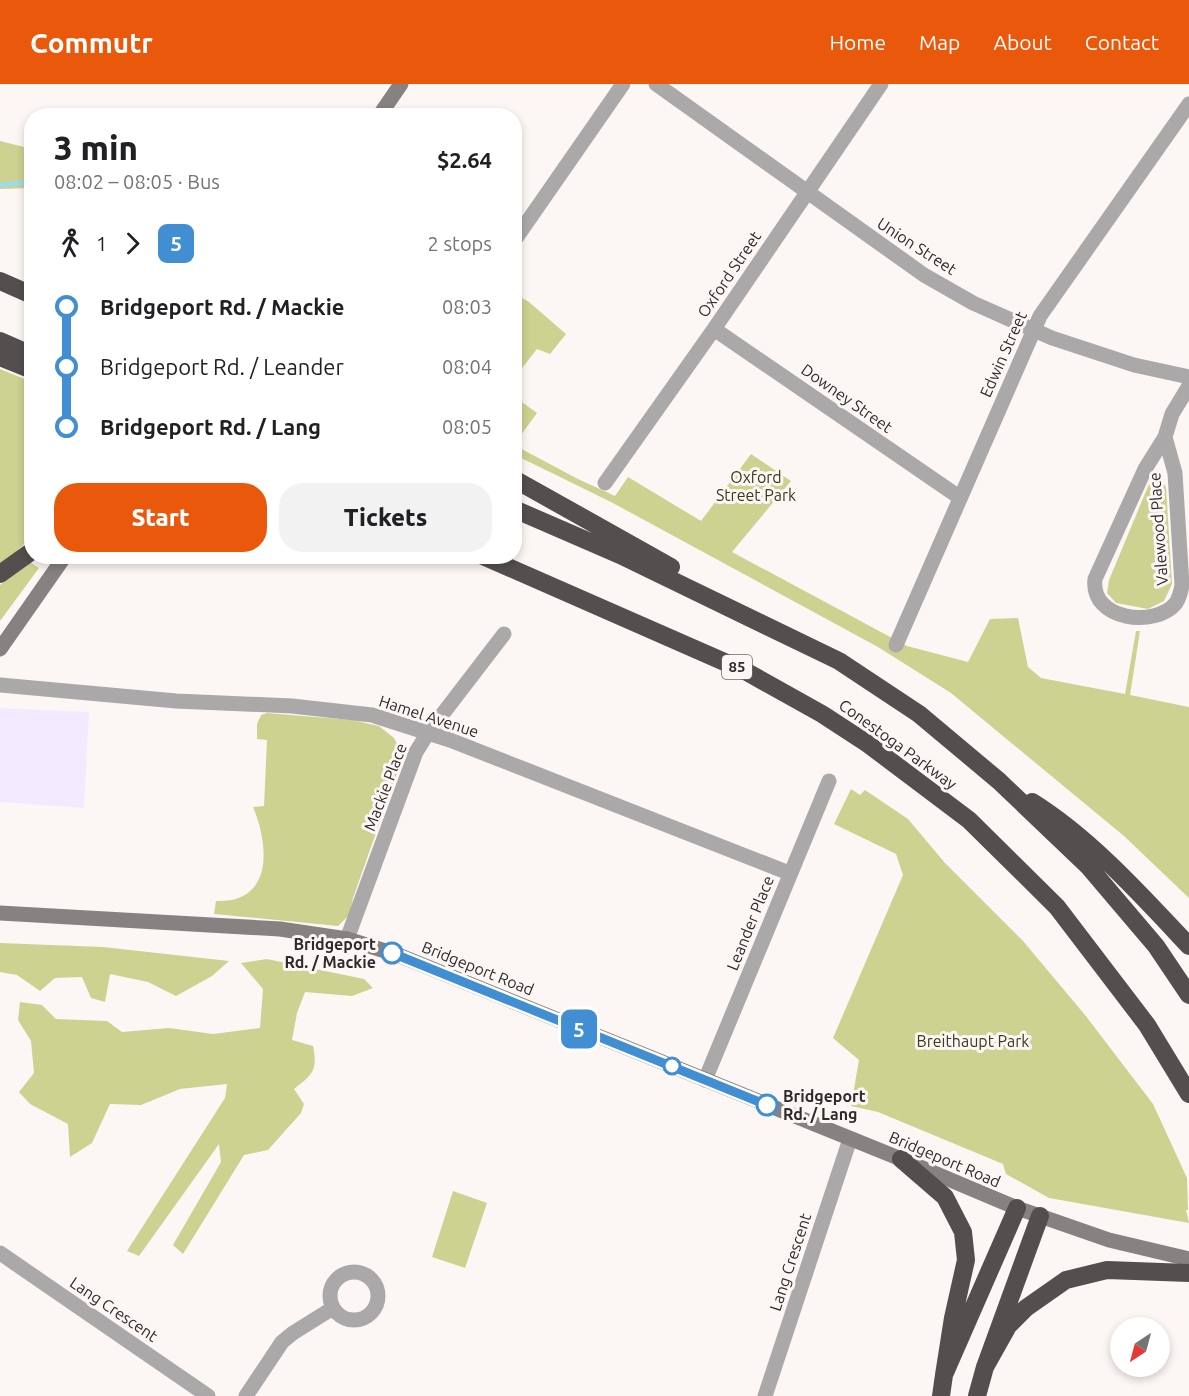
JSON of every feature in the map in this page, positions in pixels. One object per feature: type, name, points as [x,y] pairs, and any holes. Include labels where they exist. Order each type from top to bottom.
[{"type":"highway","points":[[0,281],[24,292]]},
{"type":"highway","points":[[0,341],[24,352]]},
{"type":"highway","points":[[0,357],[24,367]]},
{"type":"highway","points":[[522,483],[698,582],[746,614]]},
{"type":"highway","name":"Conestoga Parkway","points":[[522,512],[746,614],[839,661],[920,714],[999,781],[1088,866],[1156,946],[1189,994]]},
{"type":"highway","points":[[0,574],[24,557]]},
{"type":"highway","name":"Conestoga Parkway","points":[[501,564],[745,671],[822,714],[868,744],[969,820],[1058,907],[1147,1025],[1189,1094]]},
{"type":"highway","points":[[999,781],[1058,818],[1140,894],[1189,946]]},
{"type":"highway","points":[[901,1159],[945,1197],[963,1232],[966,1260],[953,1318],[941,1396]]},
{"type":"highway","points":[[944,1375],[1017,1208]]},
{"type":"highway","points":[[977,1396],[985,1367],[1040,1216]]},
{"type":"highway","points":[[985,1367],[1008,1326],[1026,1308],[1066,1280],[1107,1270],[1189,1273]]},
{"type":"main road","points":[[384,108],[401,84]]},
{"type":"main road","points":[[0,650],[59,564]]},
{"type":"main road","name":"Bridgeport Road","points":[[0,913],[280,929],[347,939],[398,955],[1017,1208],[1109,1240],[1189,1259]]},
{"type":"street","points":[[522,230],[623,84]]},
{"type":"street","name":"Union Street","points":[[656,84],[924,276],[1033,331],[1134,365],[1189,377]]},
{"type":"street","name":"Oxford Street","points":[[605,483],[714,329],[881,84]]},
{"type":"street","name":"Edwin Street","points":[[896,645],[1042,312],[1189,104]]},
{"type":"street","name":"Downey Street","points":[[714,329],[959,497]]},
{"type":"street","name":"Valewood Place","points":[[1165,438],[1175,473],[1182,585],[1180,595],[1176,603],[1157,616],[1140,617],[1118,614],[1107,609],[1098,600],[1094,590],[1095,579],[1144,469],[1165,438],[1172,414],[1180,397],[1189,386]]},
{"type":"street","name":"Mackie Place","points":[[347,939],[416,752],[504,634]]},
{"type":"street","name":"Hamel Avenue","points":[[0,685],[176,700],[292,706],[372,715],[428,733],[789,873]]},
{"type":"street","name":"Leander Place","points":[[705,1080],[829,781]]},
{"type":"street","name":"Lang Crescent","points":[[765,1396],[850,1139]]},
{"type":"street","name":"Lang Crescent","points":[[0,1253],[208,1396]]},
{"type":"street","points":[[246,1396],[282,1342],[333,1308]]},
{"type":"shaded area","points":[[0,708],[89,712],[84,808],[0,802]]},
{"type":"green space","points":[[0,141],[24,147],[24,188],[0,189]]},
{"type":"green space","points":[[522,298],[566,334],[550,354],[537,349],[522,368]]},
{"type":"green space","points":[[0,369],[24,379],[24,544],[0,564]]},
{"type":"green space","points":[[522,402],[537,413],[522,433]]},
{"type":"green space","name":"Oxford Street Park","points":[[522,449],[615,496],[628,477],[701,521],[751,454],[791,481],[732,552],[907,646],[968,662],[990,619],[1018,618],[1028,667],[1041,678],[1125,694],[1136,631],[1140,631],[1130,695],[1189,707],[1189,898],[1124,836],[951,693],[878,647],[611,502],[522,458]]},
{"type":"green space","points":[[1160,477],[1166,487],[1172,584],[1164,601],[1148,609],[1116,603],[1107,593],[1109,580],[1149,484]]},
{"type":"green space","points":[[27,564],[33,564],[39,568],[0,621],[0,585]]},
{"type":"green space","points":[[267,713],[352,720],[379,726],[394,738],[400,749],[401,762],[353,898],[350,914],[338,926],[214,914],[216,901],[235,899],[248,892],[257,882],[262,869],[264,854],[262,838],[253,807],[264,806],[267,740],[257,739],[257,724],[261,715]]},
{"type":"green space","name":"Breithaupt Park","points":[[851,789],[860,795],[865,790],[908,819],[945,863],[1023,941],[1085,1015],[1153,1104],[1187,1178],[1188,1210],[1186,1210],[1189,1223],[1049,1198],[1006,1174],[1003,1164],[878,1112],[851,1106],[859,1060],[833,1038],[903,875],[896,854],[834,824]]},
{"type":"green space","points":[[0,943],[103,947],[229,961],[212,976],[176,996],[148,982],[110,974],[105,1002],[91,998],[82,977],[55,978],[40,991],[17,975],[0,972]]},
{"type":"green space","points":[[267,959],[364,979],[373,988],[352,996],[305,992],[297,1013],[292,1040],[313,1046],[315,1061],[310,1075],[294,1089],[304,1104],[301,1113],[268,1150],[244,1155],[183,1254],[173,1245],[221,1162],[219,1144],[139,1256],[127,1251],[225,1098],[227,1084],[180,1089],[141,1105],[110,1104],[92,1143],[70,1157],[68,1124],[30,1104],[19,1092],[34,1073],[31,1041],[18,1020],[20,1002],[42,1005],[56,1019],[107,1021],[122,1032],[169,1028],[213,1034],[260,1028],[263,989],[241,963]]},
{"type":"green space","points":[[453,1191],[487,1203],[465,1268],[432,1257]]},
{"type":"waterway","points":[[0,185],[24,183]]},
{"type":"bus line","name":"5","points":[[392,953],[767,1105]]},
{"type":"place","name":"Bridgeport Rd. / Mackie","points":[[392,953]]},
{"type":"place","name":"Bridgeport Rd. / Lang","points":[[767,1105]]}]
